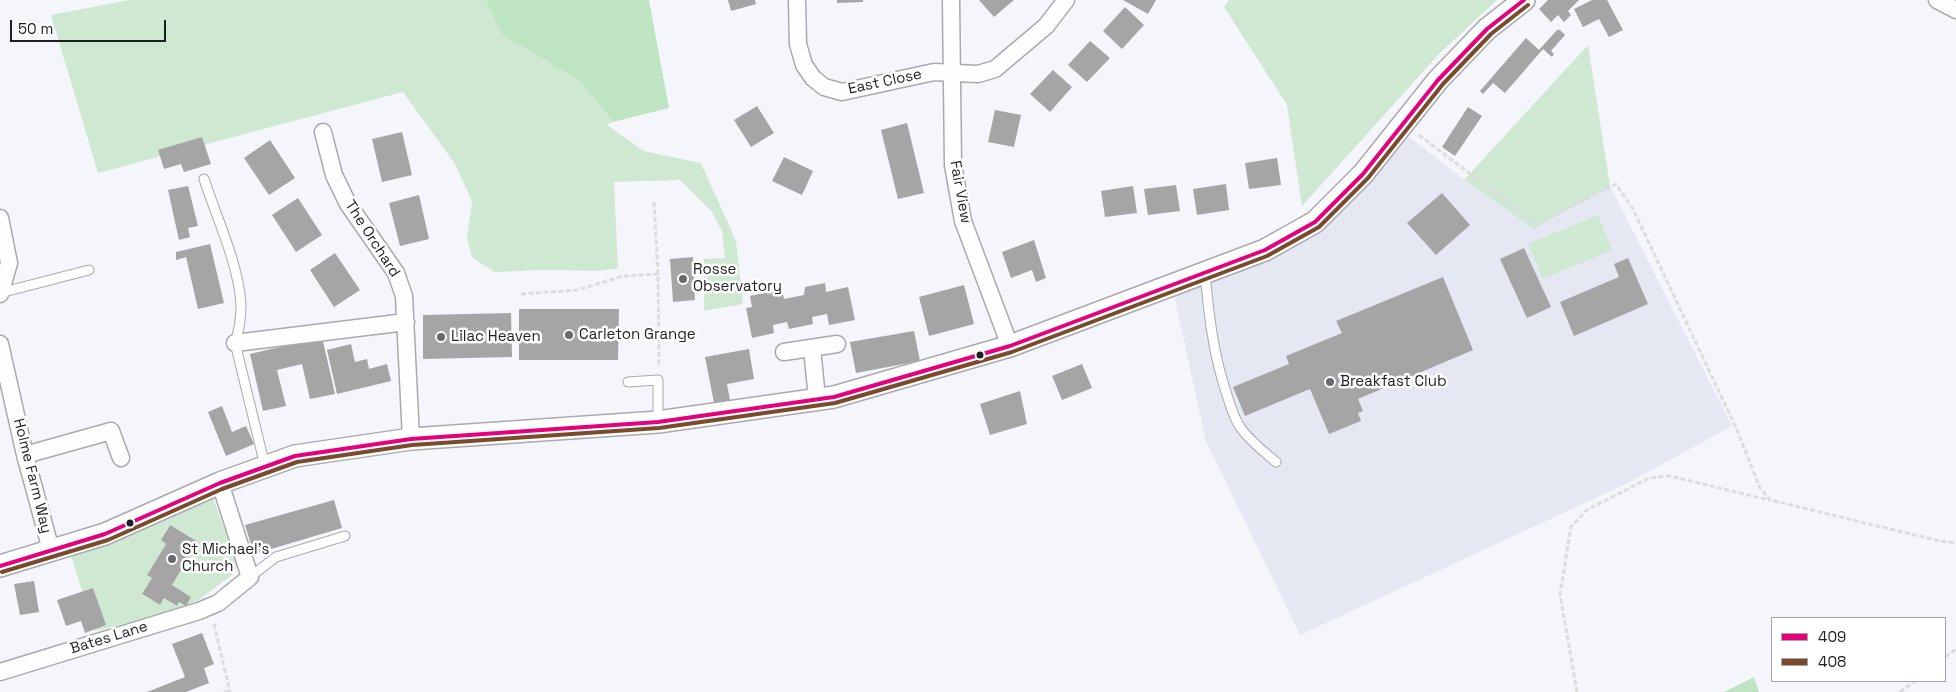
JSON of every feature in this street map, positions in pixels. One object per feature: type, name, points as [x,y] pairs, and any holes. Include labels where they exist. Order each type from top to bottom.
[{"type":"street","name":"East Close","points":[[797,0],[798,44],[804,65],[812,78],[824,87],[842,92],[934,72],[978,74],[994,69],[1046,26],[1066,0]]},
{"type":"street","name":"Fair View","points":[[951,0],[953,165],[963,221],[1010,346]]},
{"type":"street","points":[[0,566],[104,534],[220,483],[295,456],[411,439],[658,422],[834,397],[1010,346],[1265,250],[1315,222],[1363,174],[1438,80],[1487,29],[1524,0]]},
{"type":"street","points":[[1937,0],[1956,10]]},
{"type":"street","name":"The Orchard","points":[[323,132],[334,175],[348,204],[396,273],[404,296],[411,439]]},
{"type":"street","points":[[0,218],[9,263],[0,294]]},
{"type":"street","points":[[235,343],[406,322]]},
{"type":"street","name":"Holme Farm Way","points":[[0,344],[25,455],[51,550]]},
{"type":"street","points":[[784,352],[837,344]]},
{"type":"street","points":[[812,348],[817,399]]},
{"type":"street","points":[[25,455],[111,430],[121,458]]},
{"type":"street","points":[[220,483],[250,577]]},
{"type":"street","name":"Bates Lane","points":[[0,672],[199,611],[218,603],[250,577]]},
{"type":"lane","points":[[204,179],[234,268],[241,305],[239,328],[235,343],[265,467]]},
{"type":"lane","points":[[0,294],[89,270]]},
{"type":"lane","points":[[1205,273],[1212,342],[1230,404],[1239,425],[1254,444],[1276,462]]},
{"type":"lane","points":[[628,382],[658,380],[658,422]]},
{"type":"lane","points":[[250,577],[276,557],[345,536]]},
{"type":"path","points":[[1416,133],[1536,224],[1616,184],[1633,209],[1737,430],[1760,488],[1770,500]]},
{"type":"path","points":[[654,202],[660,350],[658,380]]},
{"type":"path","points":[[521,294],[578,290],[623,276],[658,274]]},
{"type":"path","points":[[1577,692],[1560,594],[1571,527],[1587,510],[1649,478],[1670,476],[1940,541],[1956,543]]},
{"type":"path","points":[[218,603],[213,618],[230,691],[224,692]]},
{"type":"path","points":[[1900,692],[1914,682]]},
{"type":"shaded area","points":[[1399,129],[1464,180],[1534,229],[1610,186],[1732,426],[1628,483],[1300,635],[1206,441],[1172,286],[1315,222]]},
{"type":"green space","points":[[129,0],[485,0],[502,35],[580,81],[613,122],[607,125],[644,151],[701,163],[736,241],[743,304],[704,311],[704,259],[725,258],[722,231],[712,212],[680,180],[614,182],[618,268],[600,271],[542,270],[494,272],[472,257],[467,239],[472,201],[455,164],[403,92],[98,173],[51,15]]},
{"type":"green space","points":[[485,0],[649,0],[669,108],[613,122],[580,81],[502,35]]},
{"type":"green space","points":[[1229,0],[1497,0],[1440,53],[1302,206],[1287,105],[1224,7]]},
{"type":"green space","points":[[1588,45],[1610,186],[1534,229],[1464,180]]},
{"type":"green space","points":[[1598,215],[1612,250],[1543,279],[1528,244]]},
{"type":"green space","points":[[212,496],[238,564],[232,575],[188,608],[95,631],[71,556]],"holes":[[[169,525],[197,542],[172,585],[191,597],[186,605],[179,602],[177,606],[164,598],[160,605],[142,595],[152,578],[147,575],[166,544],[161,540]]]},
{"type":"green space","points":[[1754,677],[1759,692],[1724,692]]},
{"type":"building","points":[[728,0],[755,0],[756,4],[731,11]]},
{"type":"building","points":[[837,0],[863,0],[863,2],[837,3]]},
{"type":"building","points":[[979,0],[1014,0],[994,17]]},
{"type":"building","points":[[1123,0],[1156,0],[1148,14]]},
{"type":"building","points":[[1548,0],[1579,0],[1568,11],[1571,15],[1564,22],[1558,15],[1551,22],[1539,9]]},
{"type":"building","points":[[1592,0],[1607,0],[1623,30],[1609,37],[1599,19],[1583,27],[1574,9]]},
{"type":"building","points":[[1125,7],[1144,25],[1122,49],[1103,31]]},
{"type":"building","points":[[1557,30],[1560,30],[1565,35],[1551,51],[1554,54],[1552,57],[1543,49],[1505,93],[1493,83],[1483,94],[1480,91],[1526,38],[1539,50]]},
{"type":"building","points":[[1090,41],[1110,58],[1087,82],[1068,65]]},
{"type":"building","points":[[1053,70],[1072,87],[1050,112],[1030,94]]},
{"type":"building","points":[[757,106],[774,133],[751,147],[734,120]]},
{"type":"building","points":[[1468,107],[1482,116],[1455,156],[1442,147]]},
{"type":"building","points":[[995,110],[1021,115],[1014,147],[988,142]]},
{"type":"building","points":[[907,123],[924,193],[898,199],[881,130]]},
{"type":"building","points":[[402,132],[412,175],[382,182],[372,139]]},
{"type":"building","points":[[202,137],[211,164],[184,172],[181,164],[164,169],[158,150]]},
{"type":"building","points":[[270,140],[295,178],[269,195],[244,158]]},
{"type":"building","points":[[784,157],[813,171],[802,195],[772,181]]},
{"type":"building","points":[[1277,158],[1281,185],[1249,189],[1245,163]]},
{"type":"building","points":[[1226,184],[1229,210],[1197,215],[1193,189]]},
{"type":"building","points":[[1176,185],[1180,211],[1148,215],[1144,189]]},
{"type":"building","points":[[188,186],[198,226],[188,228],[190,237],[179,240],[168,190]]},
{"type":"building","points":[[1133,186],[1137,213],[1105,217],[1101,191]]},
{"type":"building","points":[[1442,193],[1470,225],[1436,255],[1407,223]]},
{"type":"building","points":[[419,195],[429,239],[400,246],[389,203]]},
{"type":"building","points":[[298,198],[322,235],[296,252],[272,215]]},
{"type":"building","points":[[1034,240],[1046,278],[1036,282],[1032,270],[1011,278],[1002,252]]},
{"type":"building","points":[[210,244],[224,303],[198,309],[186,257],[176,260],[176,252]]},
{"type":"building","points":[[1524,248],[1551,307],[1527,318],[1500,259]]},
{"type":"building","points":[[335,253],[360,290],[334,307],[310,270]]},
{"type":"building","name":"Rosse Observatory","points":[[693,257],[695,300],[673,302],[670,259]]},
{"type":"building","points":[[1628,258],[1648,304],[1574,336],[1560,302],[1619,277],[1614,264]]},
{"type":"building","points":[[1443,277],[1473,350],[1358,399],[1363,411],[1358,413],[1361,421],[1329,434],[1310,389],[1245,416],[1233,387],[1289,364],[1286,356],[1342,333],[1336,321]]},
{"type":"building","points":[[825,283],[826,292],[848,287],[855,320],[829,325],[827,314],[812,317],[813,324],[789,329],[787,322],[773,325],[774,333],[752,338],[746,308],[752,307],[750,296],[782,289],[784,299],[804,295],[805,287]]},
{"type":"building","points":[[964,285],[974,324],[929,336],[919,297]]},
{"type":"building","name":"Carleton Grange","points":[[519,309],[619,309],[618,360],[519,360]]},
{"type":"building","points":[[511,313],[512,357],[423,359],[423,315]]},
{"type":"building","points":[[914,331],[920,361],[856,373],[850,342]]},
{"type":"building","points":[[322,337],[335,394],[310,399],[302,364],[277,370],[286,406],[263,411],[250,354]]},
{"type":"building","points":[[351,344],[355,362],[367,359],[369,369],[387,364],[391,381],[337,394],[327,350]]},
{"type":"building","points":[[749,349],[754,379],[727,384],[730,400],[714,403],[705,357]]},
{"type":"building","points":[[1082,364],[1092,388],[1062,400],[1052,376]]},
{"type":"building","points":[[1020,391],[1027,424],[990,435],[980,404]]},
{"type":"building","points":[[222,406],[232,432],[246,426],[254,444],[226,456],[208,412]]},
{"type":"building","points":[[334,500],[342,528],[254,554],[245,525]]},
{"type":"building","name":"St Michael's Church","points":[[170,525],[198,542],[172,585],[191,597],[186,606],[179,602],[177,606],[164,598],[160,605],[142,594],[152,578],[147,575],[166,544],[161,540]]},
{"type":"building","points":[[34,581],[39,612],[20,615],[14,584]]},
{"type":"building","points":[[93,588],[106,625],[85,633],[81,621],[66,626],[57,600]]},
{"type":"building","points":[[202,633],[214,664],[204,668],[209,683],[186,692],[147,692],[185,677],[172,644]]},
{"type":"transit line","name":"409","points":[[0,566],[105,534],[220,483],[295,456],[411,439],[658,422],[834,397],[1010,346],[1265,250],[1315,222],[1363,174],[1438,80],[1487,29],[1524,0]]},
{"type":"transit line","name":"408","points":[[2,572],[108,540],[222,489],[297,462],[412,445],[659,428],[835,403],[1012,352],[1267,256],[1319,227],[1368,178],[1443,84],[1491,34],[1528,5]]},
{"type":"place","name":"Rosse Observatory","points":[[683,279]]},
{"type":"place","name":"Carleton Grange","points":[[569,335]]},
{"type":"place","name":"Lilac Heaven","points":[[441,337]]},
{"type":"place","name":"Breakfast Club","points":[[1330,382]]},
{"type":"place","name":"St Michael's Church","points":[[172,559]]}]
